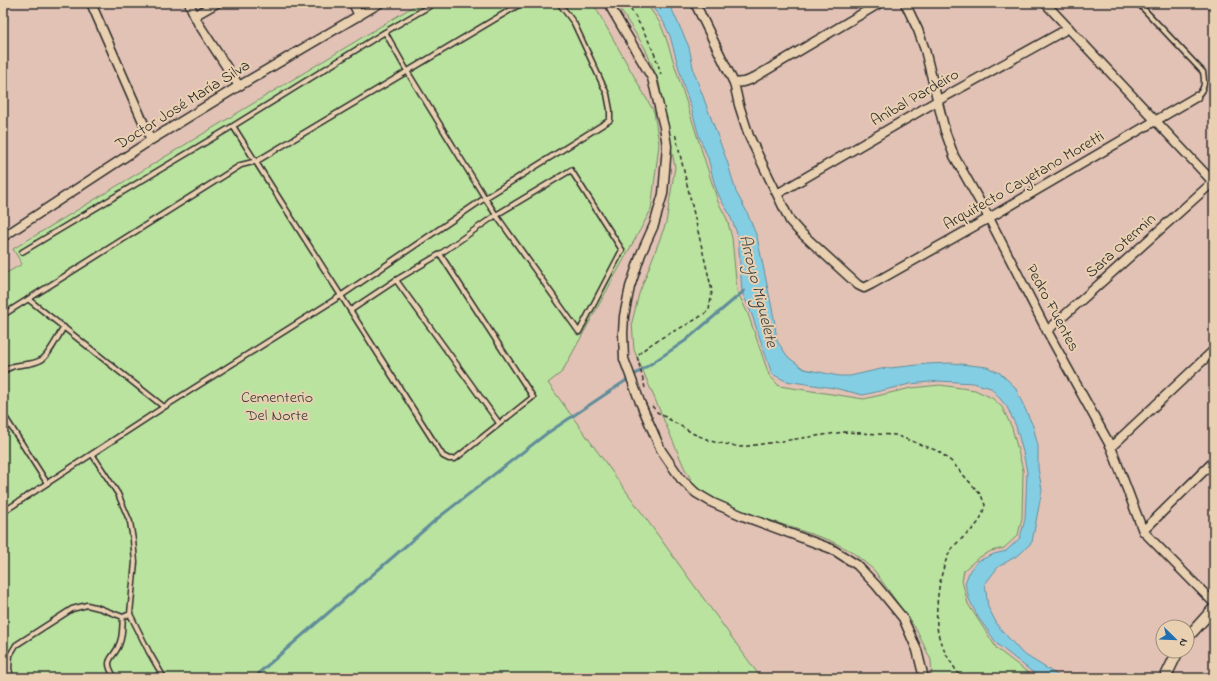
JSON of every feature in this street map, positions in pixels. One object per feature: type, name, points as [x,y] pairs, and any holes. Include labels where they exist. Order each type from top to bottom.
[{"type":"street","points":[[91,3],[151,140]]},
{"type":"street","points":[[189,3],[194,16],[239,86]]},
{"type":"street","points":[[194,16],[217,3]]},
{"type":"street","points":[[353,3],[359,16]]},
{"type":"street","name":"Doctor José María Silva","points":[[3,237],[151,140],[380,3]]},
{"type":"street","points":[[608,3],[652,78],[667,146],[661,200],[654,225],[641,254],[630,287],[624,316],[623,333],[624,359],[640,402],[661,450],[681,479],[696,493],[713,503],[743,516],[832,549],[857,565],[876,585],[903,618],[917,650],[924,678]]},
{"type":"street","points":[[695,3],[734,83],[739,105],[750,136],[778,194]]},
{"type":"street","points":[[734,83],[750,80],[880,3]]},
{"type":"street","name":"Pedro Fuentes","points":[[905,3],[918,30],[925,50],[945,131],[954,156],[989,218],[1047,330],[1111,447],[1143,531],[1214,603]]},
{"type":"street","points":[[1045,3],[1214,182]]},
{"type":"street","name":"Aníbal Pardeiro","points":[[778,194],[937,101],[1068,28]]},
{"type":"street","name":"Arquitecto Cayetano Moretti","points":[[778,194],[790,221],[798,230],[858,285],[864,288],[989,218],[1196,97]]},
{"type":"street","name":"Sara Otermin","points":[[1047,330],[1214,182]]},
{"type":"street","points":[[1111,447],[1214,350]]},
{"type":"street","points":[[1143,531],[1214,461]]},
{"type":"street","points":[[1195,629],[1214,608]]},
{"type":"street","points":[[1166,678],[1174,659]]},
{"type":"lane","points":[[22,252],[435,3]]},
{"type":"lane","points":[[3,315],[241,165],[257,161],[522,3]]},
{"type":"lane","points":[[3,512],[164,407],[342,295],[485,198],[610,120],[607,94],[574,23],[559,3]]},
{"type":"lane","points":[[1138,3],[1203,72],[1205,83],[1203,90],[1196,97]]},
{"type":"lane","points":[[351,310],[396,280],[440,254],[496,215],[571,170],[622,250],[579,332],[496,215],[485,198],[407,71],[386,32]]},
{"type":"lane","points":[[233,126],[257,161],[443,456],[449,459],[455,459],[533,396],[440,254]]},
{"type":"lane","points":[[396,280],[499,423]]},
{"type":"lane","points":[[28,299],[164,407]]},
{"type":"lane","points":[[3,372],[8,367],[40,361],[45,358],[64,327]]},
{"type":"lane","points":[[3,414],[47,483]]},
{"type":"lane","points":[[92,454],[118,494],[130,522],[135,562],[130,614],[163,676],[152,678]]},
{"type":"lane","points":[[12,678],[9,668],[10,655],[16,645],[72,609],[87,605],[123,617],[130,614]]},
{"type":"lane","points":[[115,678],[108,666],[120,643],[123,617]]},
{"type":"path","points":[[627,3],[641,26],[654,53],[661,75]]},
{"type":"path","points":[[646,394],[637,356],[645,348],[698,320],[710,310],[712,291],[673,127]]},
{"type":"path","points":[[652,406],[657,412],[694,434],[714,442],[741,447],[844,432],[895,435],[938,451],[952,462],[981,495],[985,505],[978,523],[951,551],[941,577],[937,610],[939,636],[946,653],[961,678]]},
{"type":"green space","name":"Cementerio Del Norte","points":[[419,3],[593,3],[654,112],[659,144],[651,210],[562,372],[548,383],[761,678],[3,678],[3,275],[22,264],[13,249]]},
{"type":"green space","points":[[616,3],[646,3],[660,23],[718,202],[727,219],[732,238],[737,291],[748,314],[769,375],[779,386],[864,399],[911,388],[940,385],[975,390],[992,398],[1002,407],[1012,428],[1023,470],[1022,518],[1018,535],[1004,548],[991,551],[978,558],[964,570],[962,581],[968,604],[997,649],[1035,678],[932,678],[931,660],[916,629],[874,570],[851,551],[829,540],[707,499],[693,483],[684,467],[634,350],[632,322],[639,294],[666,223],[675,167],[659,82],[645,48]]},
{"type":"water","name":"Arroyo Miguelete","points":[[649,3],[669,3],[689,47],[694,72],[728,164],[736,192],[746,210],[757,237],[774,318],[777,341],[788,357],[804,369],[839,376],[850,376],[881,369],[927,364],[952,363],[987,367],[1000,373],[1015,387],[1033,426],[1038,446],[1038,468],[1042,490],[1032,542],[1020,554],[998,567],[985,584],[988,607],[998,626],[1022,653],[1062,678],[1040,678],[998,645],[978,617],[969,599],[965,583],[970,570],[978,561],[994,554],[1006,551],[1020,538],[1025,519],[1027,472],[1016,426],[1007,407],[991,388],[973,383],[939,381],[910,384],[863,395],[834,388],[786,381],[772,374],[752,315],[742,292],[738,236],[729,213],[715,186],[708,158],[699,136],[670,36],[663,21]]},
{"type":"waterway","name":"Arroyo Miguelete","points":[[255,678],[261,671],[438,518],[546,434],[685,341],[744,291]]}]
